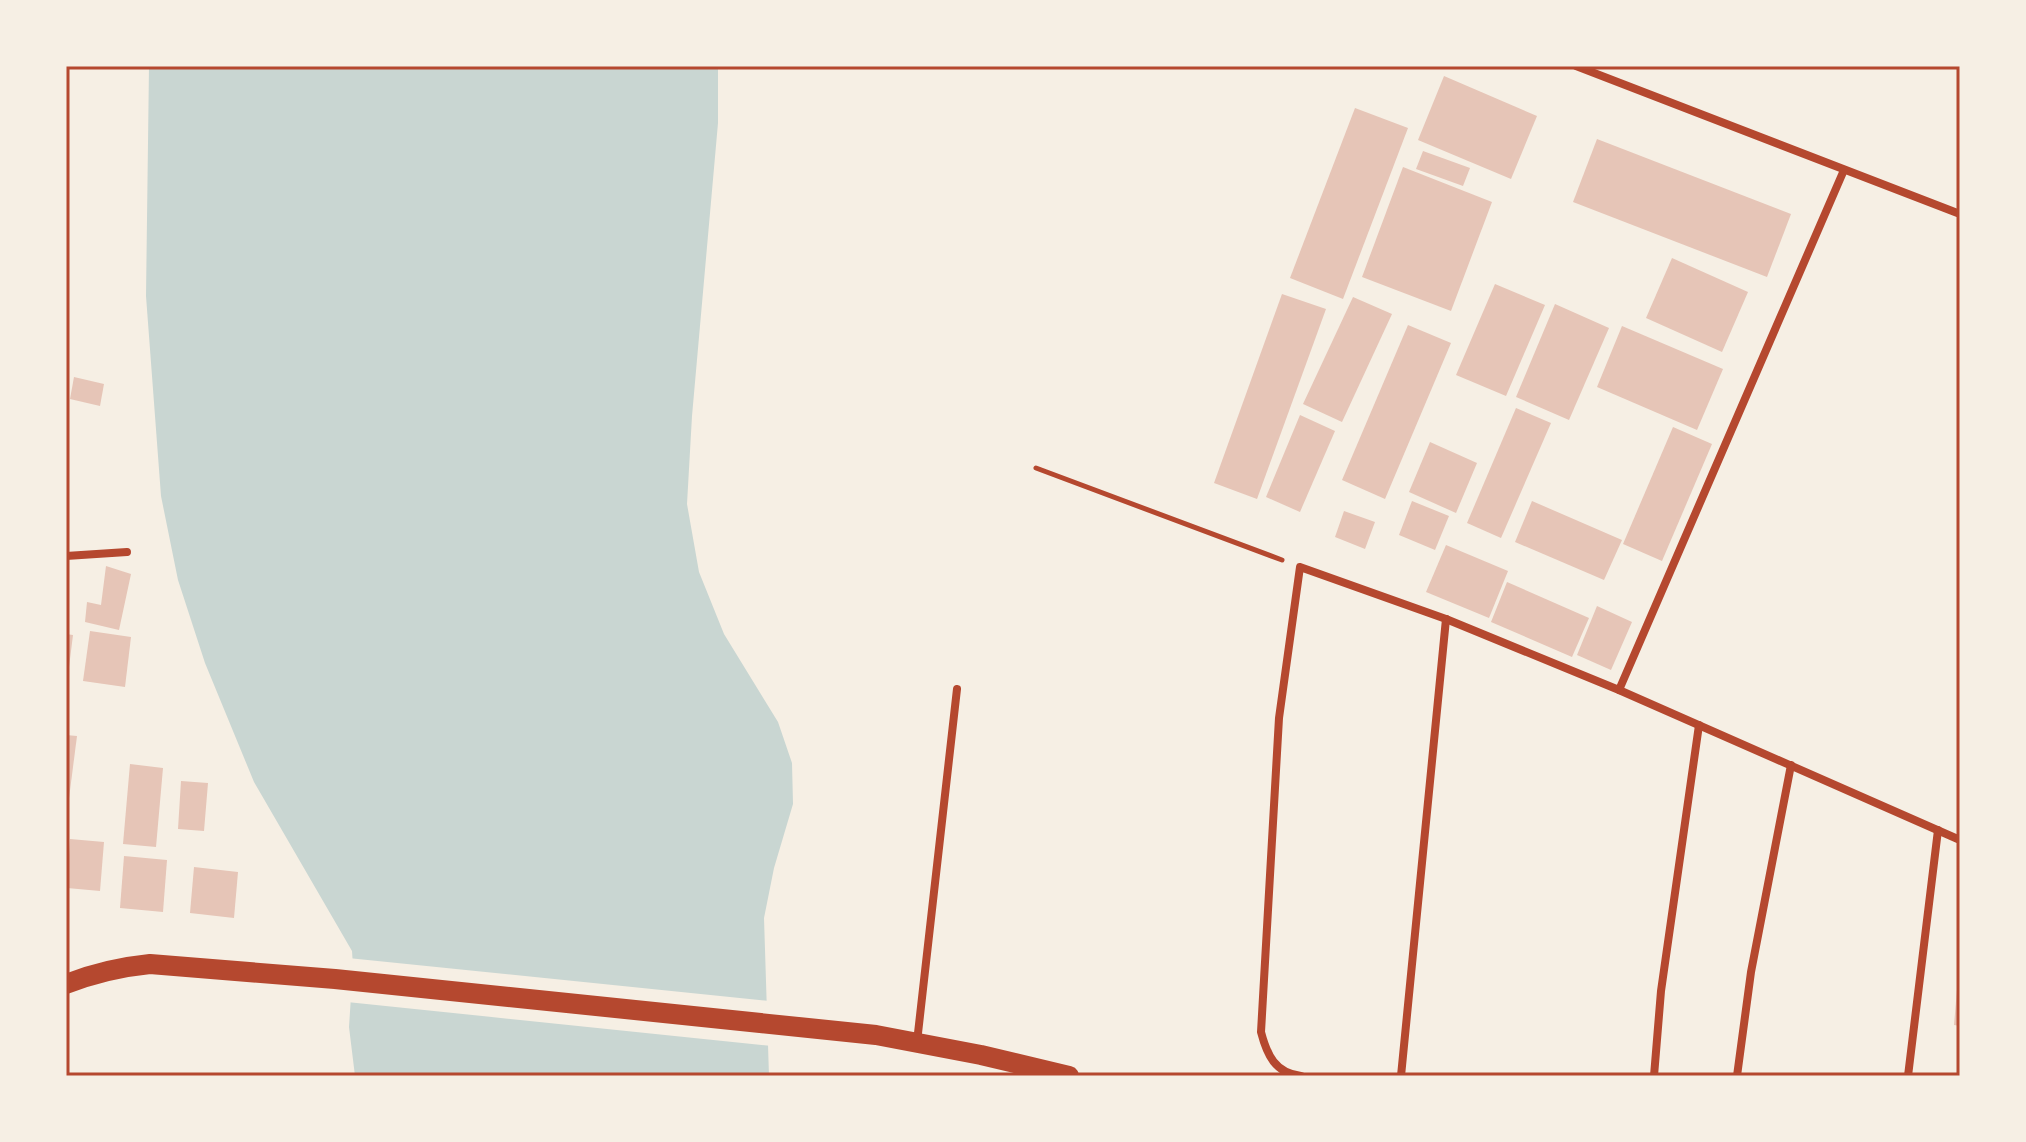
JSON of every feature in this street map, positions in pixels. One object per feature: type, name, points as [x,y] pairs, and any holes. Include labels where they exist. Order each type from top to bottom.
[{"type":"main road","points":[[66,984],[121,967],[150,964],[335,979],[830,1030],[917,1043],[1069,1076]]},
{"type":"street","points":[[1576,66],[1960,214]]},
{"type":"street","points":[[1619,690],[1844,170]]},
{"type":"street","points":[[66,556],[127,552]]},
{"type":"street","points":[[1301,1076],[1278,1068],[1266,1052],[1261,1032],[1279,718],[1300,567],[1446,619],[1619,690],[1960,840]]},
{"type":"street","points":[[1401,1076],[1446,619]]},
{"type":"street","points":[[917,1043],[957,689]]},
{"type":"street","points":[[1654,1076],[1661,991],[1699,725]]},
{"type":"street","points":[[1737,1076],[1751,972],[1791,765]]},
{"type":"street","points":[[1908,1076],[1938,830]]},
{"type":"path","points":[[1036,468],[1300,567]]},
{"type":"shaded area","points":[[149,66],[718,66],[718,123],[687,504],[699,572],[724,634],[778,722],[792,763],[793,804],[774,868],[764,918],[769,1076],[355,1076],[349,1027],[352,951],[254,782],[205,663],[178,580],[161,496],[146,296]]},
{"type":"pier","points":[[348,958],[770,1001],[772,1046],[347,1002]]},
{"type":"building","points":[[1444,76],[1537,116],[1511,179],[1418,140]]},
{"type":"building","points":[[1355,108],[1408,128],[1343,299],[1290,278]]},
{"type":"building","points":[[1597,139],[1791,214],[1767,277],[1573,202]]},
{"type":"building","points":[[1423,151],[1470,168],[1463,186],[1416,169]]},
{"type":"building","points":[[1403,167],[1492,202],[1451,311],[1362,277]]},
{"type":"building","points":[[1672,258],[1748,292],[1722,352],[1646,318]]},
{"type":"building","points":[[1495,284],[1545,305],[1506,396],[1456,375]]},
{"type":"building","points":[[1282,294],[1326,309],[1257,499],[1214,483]]},
{"type":"building","points":[[1353,297],[1392,314],[1342,422],[1303,404]]},
{"type":"building","points":[[1555,304],[1609,328],[1569,420],[1516,397]]},
{"type":"building","points":[[1408,325],[1451,343],[1385,499],[1342,480]]},
{"type":"building","points":[[1622,326],[1723,369],[1697,430],[1597,387]]},
{"type":"building","points":[[74,377],[104,384],[100,406],[70,399]]},
{"type":"building","points":[[1516,408],[1551,423],[1501,538],[1467,523]]},
{"type":"building","points":[[1300,415],[1335,431],[1300,512],[1266,497]]},
{"type":"building","points":[[1673,427],[1712,444],[1662,561],[1623,544]]},
{"type":"building","points":[[1430,442],[1477,463],[1456,513],[1409,492]]},
{"type":"building","points":[[1412,501],[1449,516],[1435,550],[1399,535]]},
{"type":"building","points":[[1532,501],[1622,540],[1604,580],[1515,542]]},
{"type":"building","points":[[1344,511],[1375,522],[1365,549],[1335,537]]},
{"type":"building","points":[[1446,545],[1508,571],[1489,618],[1426,592]]},
{"type":"building","points":[[106,566],[131,574],[119,630],[85,622],[87,602],[101,605]]},
{"type":"building","points":[[1507,582],[1589,618],[1572,657],[1491,622]]},
{"type":"building","points":[[1597,606],[1632,622],[1611,670],[1577,655]]},
{"type":"building","points":[[90,631],[131,637],[125,687],[83,681]]},
{"type":"building","points":[[66,634],[73,635],[68,675],[66,675]]},
{"type":"building","points":[[66,735],[77,736],[68,806],[66,806]]},
{"type":"building","points":[[130,764],[163,768],[156,847],[123,844]]},
{"type":"building","points":[[181,781],[208,783],[204,831],[178,829]]},
{"type":"building","points":[[70,839],[104,842],[100,891],[67,888]]},
{"type":"building","points":[[124,856],[167,860],[163,912],[120,908]]},
{"type":"building","points":[[194,867],[238,872],[234,918],[190,913]]},
{"type":"building","points":[[1960,978],[1960,1026],[1954,1025]]}]
